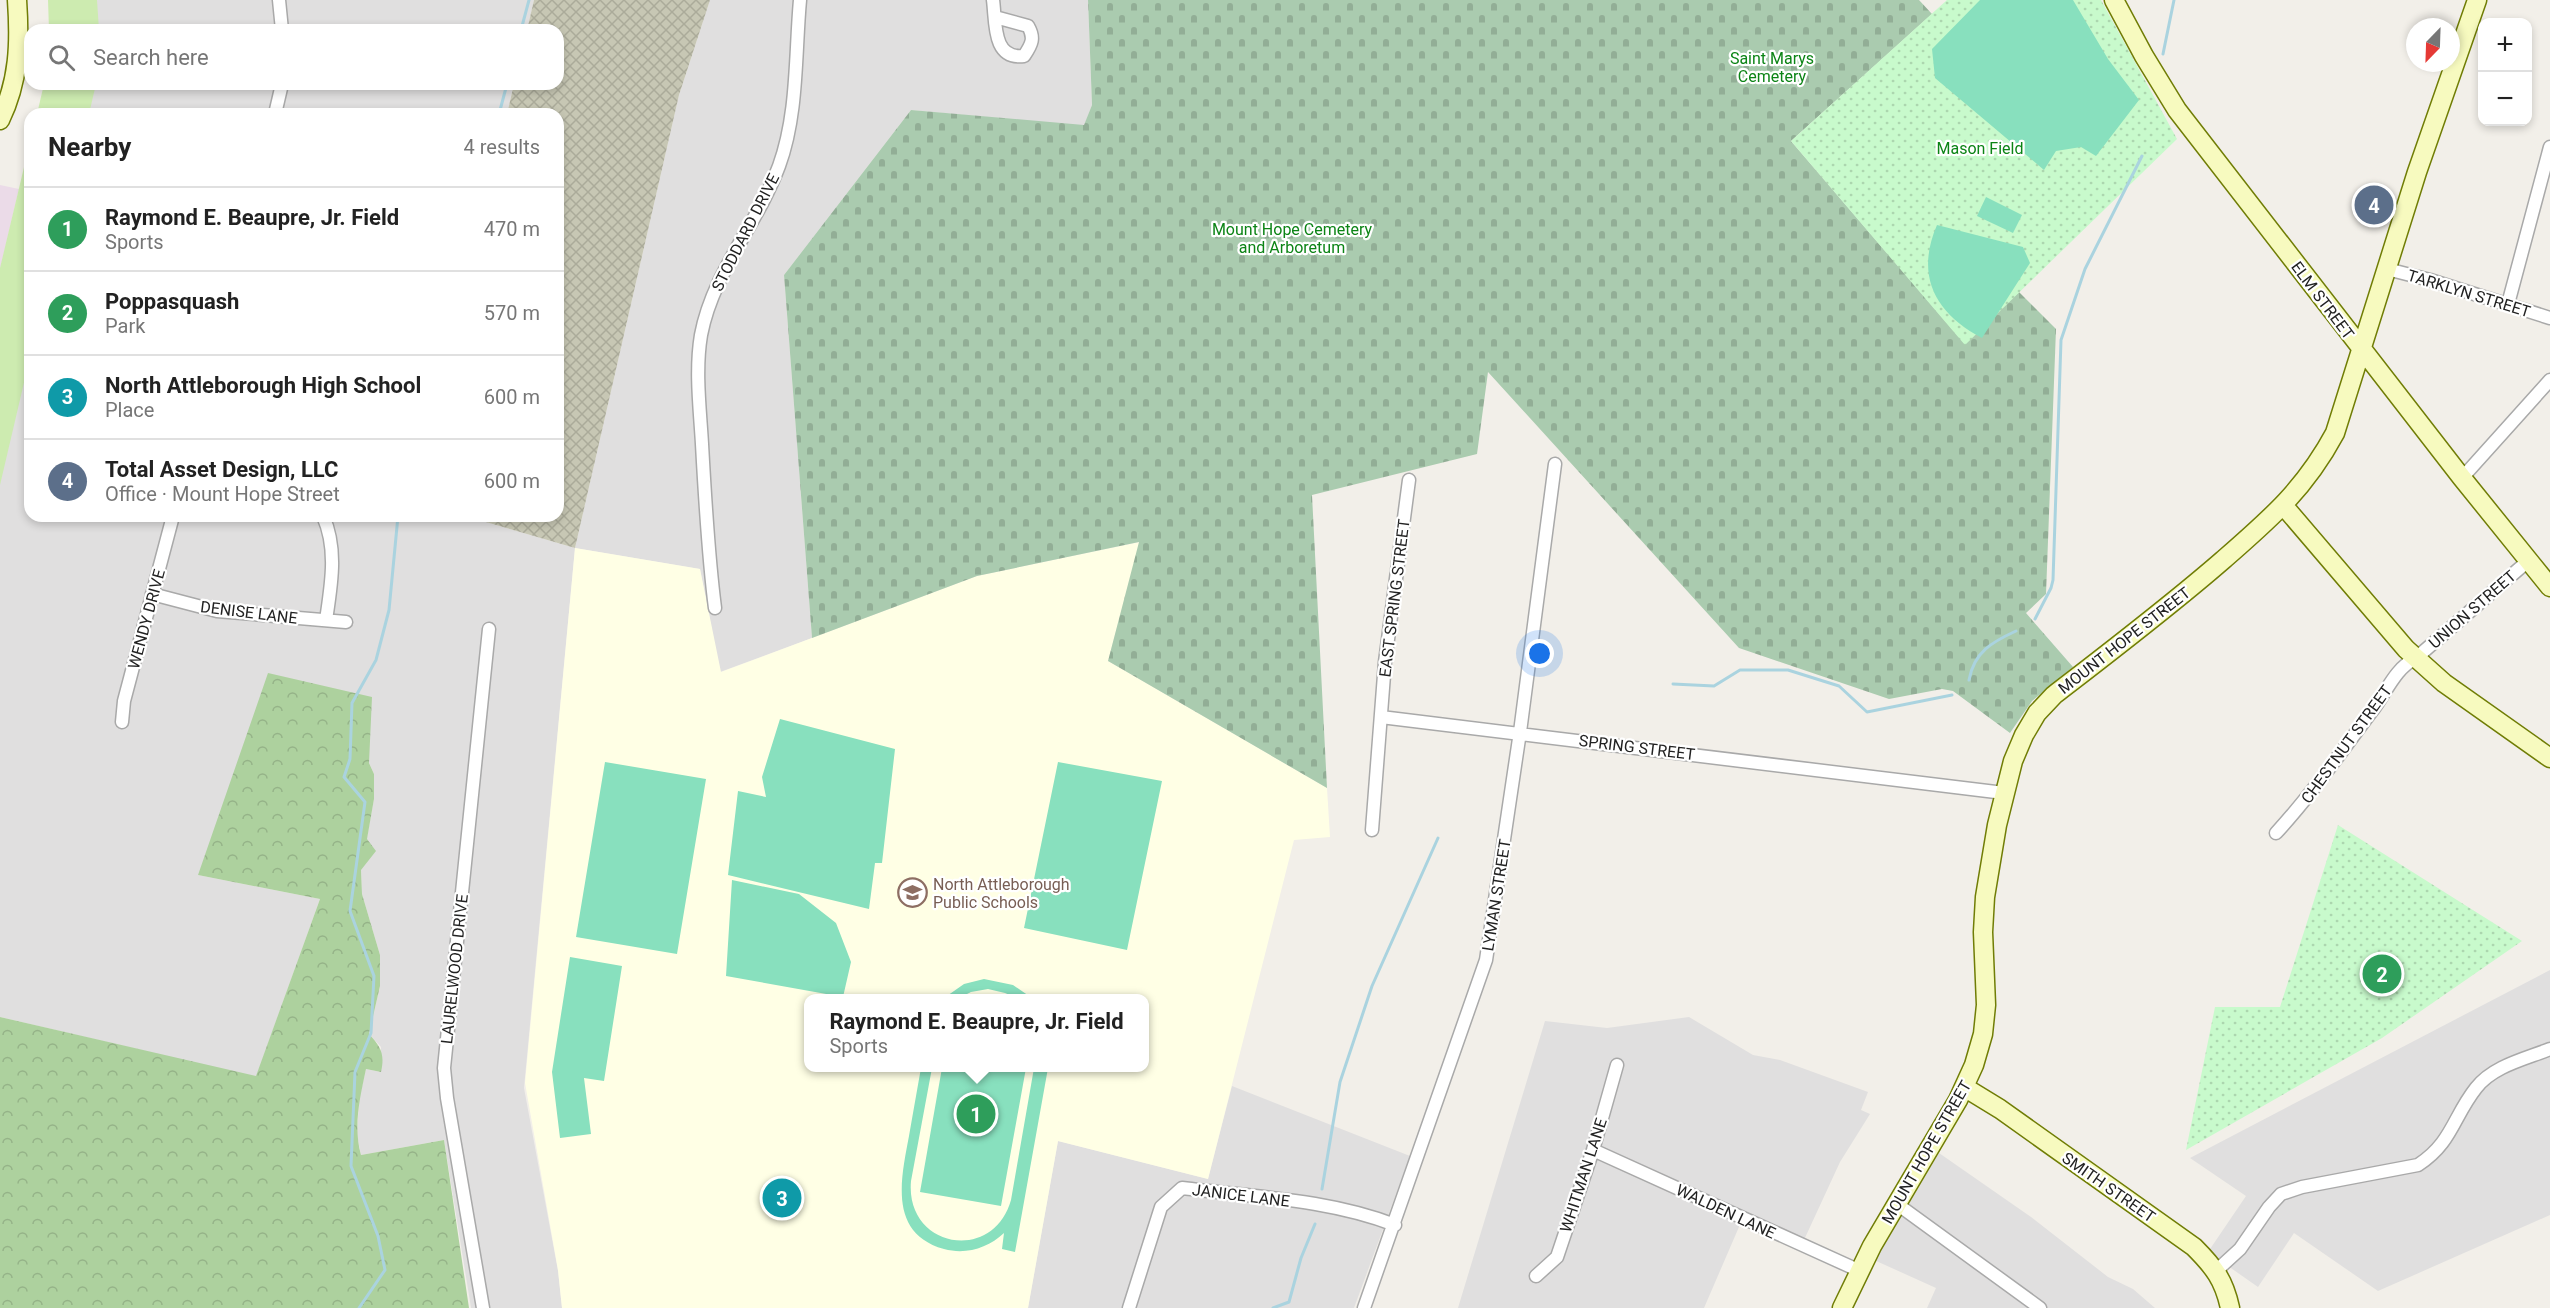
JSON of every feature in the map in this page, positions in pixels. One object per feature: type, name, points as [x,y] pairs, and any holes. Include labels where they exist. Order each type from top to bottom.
[{"type":"street","points":[[0,120],[13,91],[18,66],[20,35],[17,0]]},
{"type":"street","points":[[279,0],[281,24]]},
{"type":"street","name":"STODDARD DRIVE","points":[[715,608],[699,402],[698,360],[701,335],[714,292],[767,192],[786,146],[791,116],[800,0]]},
{"type":"street","points":[[993,0],[995,17]]},
{"type":"street","name":"ELM STREET","points":[[2114,0],[2177,110],[2462,478],[2550,587]]},
{"type":"street","name":"MOUNT HOPE STREET","points":[[1842,1308],[1897,1204],[1964,1088],[1974,1065],[1983,1034],[1986,1005],[1983,932],[1989,864],[2004,793],[2013,761],[2024,735],[2037,713],[2054,695],[2203,577],[2283,505],[2319,463],[2335,433],[2417,172],[2477,0]]},
{"type":"street","points":[[276,108],[281,90]]},
{"type":"street","points":[[2508,304],[2550,147]]},
{"type":"street","name":"TARKLYN STREET","points":[[2387,269],[2550,318]]},
{"type":"street","points":[[2462,478],[2550,380]]},
{"type":"street","name":"LYMAN STREET","points":[[1364,1308],[1486,960],[1520,732],[1556,464]]},
{"type":"street","name":"EAST SPRING STREET","points":[[1381,717],[1385,662],[1409,480]]},
{"type":"street","points":[[2283,505],[2368,606],[2416,658],[2444,683],[2550,758]]},
{"type":"street","name":"WENDY DRIVE","points":[[122,722],[124,701],[171,522]]},
{"type":"street","points":[[326,522],[333,564],[326,620]]},
{"type":"street","name":"UNION STREET","points":[[2416,658],[2528,561]]},
{"type":"street","name":"DENISE LANE","points":[[152,594],[217,611],[346,622]]},
{"type":"street","name":"LAURELWOOD DRIVE","points":[[483,1308],[447,1098],[444,1068],[489,628]]},
{"type":"street","name":"CHESTNUT STREET","points":[[2276,832],[2299,808],[2374,710],[2406,663],[2416,658]]},
{"type":"street","points":[[1372,830],[1381,717]]},
{"type":"street","name":"SPRING STREET","points":[[1381,717],[1520,732],[2004,793]]},
{"type":"street","points":[[2216,1271],[2240,1249],[2269,1207],[2282,1194],[2302,1187],[2418,1165],[2434,1155],[2477,1087],[2490,1074],[2550,1049]]},
{"type":"street","name":"WHITMAN LANE","points":[[1536,1276],[1557,1257],[1593,1150],[1617,1065]]},
{"type":"street","name":"SMITH STREET","points":[[1964,1088],[2000,1109],[2194,1247],[2216,1271],[2225,1286],[2230,1308]]},
{"type":"street","name":"WALDEN LANE","points":[[1593,1150],[1860,1271]]},
{"type":"street","name":"JANICE LANE","points":[[1129,1308],[1161,1207],[1182,1188],[1330,1206],[1395,1225]]},
{"type":"street","points":[[1897,1204],[2040,1308]]},
{"type":"shaded area","points":[[71,0],[534,0],[528,24],[74,24]]},
{"type":"shaded area","points":[[534,0],[710,0],[679,95],[575,548],[486,522],[564,522],[564,108],[508,108],[513,90],[564,90],[564,24],[528,24]]},
{"type":"shaded area","points":[[710,0],[1088,0],[1092,105],[1084,126],[911,110],[784,275],[812,638],[720,672],[700,569],[575,548],[679,95]]},
{"type":"shaded area","points":[[63,90],[513,90],[508,108],[59,108]]},
{"type":"shaded area","points":[[0,185],[19,189],[0,270]]},
{"type":"shaded area","points":[[24,251],[24,522],[486,522],[575,548],[524,1088],[558,1271],[562,1308],[471,1308],[444,1140],[361,1155],[357,1135],[359,1099],[366,1069],[381,1072],[381,1047],[369,1034],[380,986],[380,955],[362,894],[361,870],[374,799],[374,774],[369,763],[198,875],[320,899],[256,1077],[0,1017],[0,350]]},
{"type":"shaded area","name":"North Attleborough Public Schools","points":[[1140,542],[1108,661],[1327,788],[1330,837],[1294,840],[1208,1179],[1058,1141],[1028,1308],[562,1308],[558,1270],[525,1083],[575,548],[700,569],[721,672],[977,576]]},
{"type":"shaded area","points":[[2550,970],[2550,1215],[2378,1291],[2294,1233],[2258,1287],[2208,1252],[2246,1196],[2190,1158]]},
{"type":"shaded area","points":[[1689,1017],[1753,1055],[1780,1060],[1868,1092],[1861,1110],[1870,1114],[1840,1162],[1804,1240],[1745,1213],[1704,1308],[1458,1308],[1545,1021],[1607,1028]]},
{"type":"shaded area","points":[[1232,1086],[1410,1156],[1354,1308],[1028,1308],[1058,1141],[1208,1179]]},
{"type":"shaded area","points":[[1939,1153],[2031,1217],[2108,1277],[2133,1289],[2155,1308],[1927,1308],[1936,1288],[1874,1260]]},
{"type":"green space","points":[[48,0],[97,0],[99,24],[49,24]]},
{"type":"green space","name":"Mount Hope Cemetery and Arboretum","points":[[1088,0],[1919,0],[1932,14],[1791,141],[1965,344],[2019,292],[2056,329],[2046,594],[2026,613],[2073,667],[2032,701],[2010,733],[1953,691],[1942,689],[1889,699],[1739,648],[1488,372],[1477,454],[1312,495],[1327,788],[1108,661],[1139,542],[977,576],[812,638],[784,275],[911,110],[1084,125],[1092,105]]},
{"type":"green space","name":"Mason Field","points":[[1947,0],[2101,0],[2177,139],[1965,345],[1791,141]]},
{"type":"green space","points":[[1980,0],[2073,0],[2108,59],[2139,100],[2096,156],[2081,147],[2056,151],[2044,170],[1935,78],[1932,49]]},
{"type":"green space","points":[[43,90],[95,90],[90,108],[38,108]]},
{"type":"green space","points":[[24,167],[24,383],[0,485],[0,268]]},
{"type":"green space","points":[[1986,197],[2022,215],[2013,233],[1977,216]]},
{"type":"green space","points":[[1937,225],[2023,247],[2030,263],[1982,338],[1952,317],[1941,305],[1934,291],[1929,277],[1928,261]]},
{"type":"green space","points":[[268,673],[372,697],[369,763],[374,774],[374,799],[367,839],[376,851],[361,870],[362,894],[380,955],[380,986],[369,1034],[379,1047],[382,1060],[381,1072],[366,1069],[358,1112],[359,1144],[361,1155],[444,1140],[469,1308],[0,1308],[0,1017],[256,1076],[320,899],[198,875]]},
{"type":"green space","points":[[780,719],[895,749],[882,863],[875,863],[869,909],[728,875],[738,791],[766,797],[762,777]]},
{"type":"green space","points":[[605,762],[706,779],[677,954],[576,937]]},
{"type":"green space","points":[[1058,762],[1162,781],[1127,950],[1024,928]]},
{"type":"green space","points":[[2338,825],[2522,941],[2382,1038],[2186,1150],[2215,1007],[2280,1007]]},
{"type":"green space","points":[[732,880],[799,894],[836,923],[851,962],[844,994],[826,994],[726,976]]},
{"type":"green space","points":[[570,957],[622,966],[604,1081],[584,1078],[591,1134],[560,1138],[552,1072]]},
{"type":"green space","points":[[984,979],[1013,985],[1026,994],[1007,994],[988,989],[967,994],[950,994],[964,984]]},
{"type":"green space","points":[[920,1072],[931,1072],[911,1181],[913,1204],[922,1221],[935,1233],[952,1240],[970,1240],[987,1233],[1001,1220],[1011,1200],[1033,1072],[1047,1072],[1015,1252],[1002,1249],[1004,1233],[991,1243],[968,1251],[952,1251],[926,1241],[914,1231],[906,1218],[903,1203],[903,1170]]},
{"type":"green space","points":[[941,1072],[1025,1072],[1001,1206],[920,1192]]},
{"type":"waterway","points":[[523,24],[529,0]]},
{"type":"waterway","points":[[2163,54],[2174,0]]},
{"type":"waterway","points":[[501,108],[505,90]]},
{"type":"waterway","points":[[2035,619],[2053,580],[2061,340],[2085,269],[2142,156]]},
{"type":"waterway","points":[[359,1308],[385,1270],[378,1236],[351,1166],[355,1072],[371,1033],[374,976],[350,911],[365,802],[344,777],[350,759],[352,703],[376,660],[389,610],[397,522]]},
{"type":"waterway","points":[[1969,680],[1975,662],[1985,649],[2016,631]]},
{"type":"waterway","points":[[1673,684],[1714,686],[1740,670],[1788,670],[1839,686],[1867,712],[1952,695]]},
{"type":"waterway","points":[[1322,1189],[1340,1082],[1372,986],[1438,838]]},
{"type":"waterway","points":[[1273,1308],[1289,1302],[1301,1258],[1315,1224]]},
{"type":"place","name":"Total Asset Design, LLC","points":[[2374,205]]},
{"type":"place","name":"North Attleborough Public Schools","points":[[912,893]]},
{"type":"place","name":"Poppasquash","points":[[2382,974]]},
{"type":"place","name":"Raymond E. Beaupre, Jr. Field","points":[[976,1114]]},
{"type":"place","name":"North Attleborough High School","points":[[782,1198]]},
{"type":"park label","name":"Saint Marys Cemetery","points":[[1772,67]]}]
